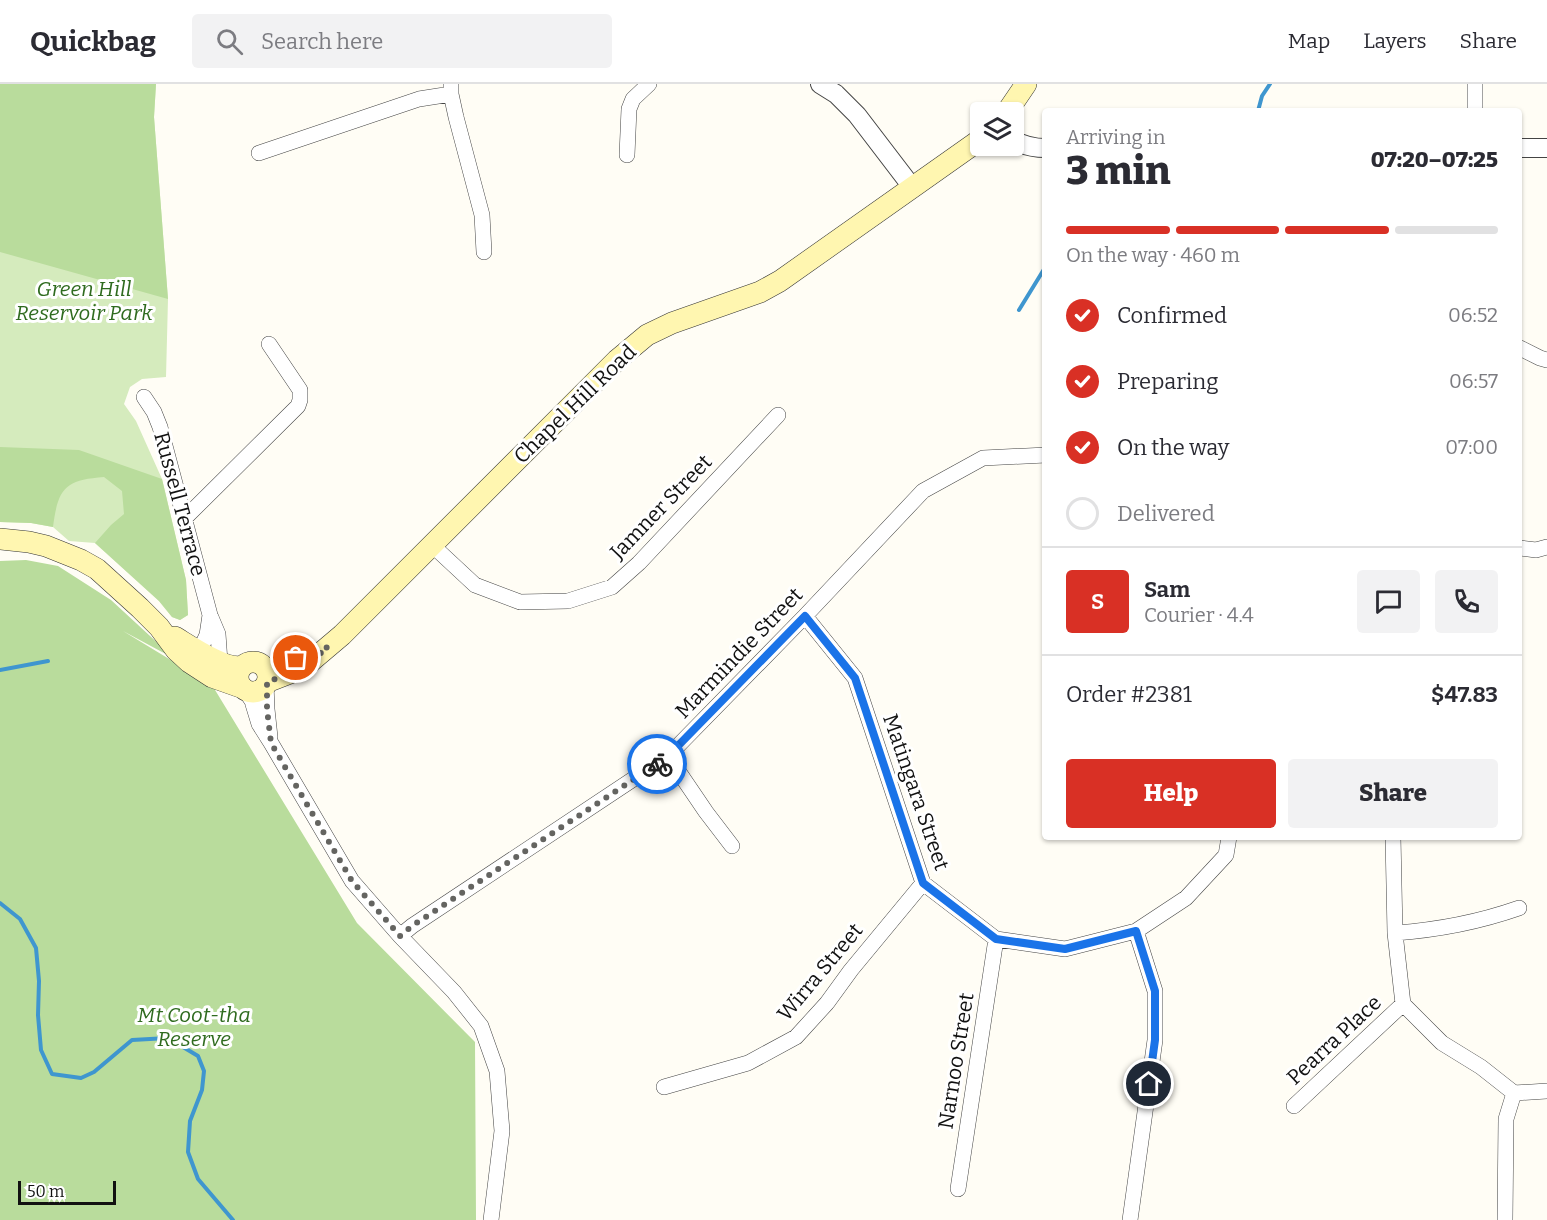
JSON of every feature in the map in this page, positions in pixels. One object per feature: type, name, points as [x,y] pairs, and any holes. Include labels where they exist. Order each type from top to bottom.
[{"type":"main road","points":[[1014,102],[1026,84]]},
{"type":"main road","name":"Chapel Hill Road","points":[[267,683],[300,670],[342,636],[617,360],[647,336],[672,323],[760,292],[970,147]]},
{"type":"main road","points":[[0,539],[46,546],[97,569],[159,627],[178,653],[199,670],[219,671],[249,664],[261,664],[268,675],[267,683],[257,692],[244,689],[219,671],[201,663],[200,652],[159,627]]},
{"type":"main road","name":"Chapel Hill Road","points":[[249,664],[291,660],[328,647]]},
{"type":"main road","points":[[244,689],[238,678],[239,671],[249,664]]},
{"type":"street","points":[[627,155],[629,109],[633,99],[649,84]]},
{"type":"street","points":[[820,84],[836,94],[857,115],[912,187]]},
{"type":"street","points":[[1474,108],[1475,84]]},
{"type":"street","points":[[259,153],[451,89],[482,215],[484,252]]},
{"type":"street","points":[[1024,146],[1042,148]]},
{"type":"street","points":[[1522,148],[1547,148]]},
{"type":"street","points":[[184,519],[298,406],[300,390],[269,344]]},
{"type":"street","points":[[1522,349],[1547,360]]},
{"type":"street","name":"Russell Terrace","points":[[144,397],[158,421],[210,615],[218,634],[219,671]]},
{"type":"street","name":"Jamner Street","points":[[432,545],[475,585],[520,602],[568,601],[612,586],[639,563],[778,415]]},
{"type":"street","name":"Marmindie Street","points":[[400,936],[668,756],[923,491],[983,458],[1042,455]]},
{"type":"street","points":[[1522,548],[1536,550],[1547,547]]},
{"type":"street","name":"Russell Terrace","points":[[200,652],[207,635],[210,615]]},
{"type":"street","name":"Matingara Street","points":[[805,616],[855,678],[923,883],[996,939],[1065,949],[1136,931],[1186,898],[1226,855],[1228,840]]},
{"type":"street","points":[[267,683],[271,743]]},
{"type":"street","points":[[244,689],[251,699],[260,728],[352,881],[400,936],[454,992],[481,1026],[497,1071],[502,1131],[490,1220]]},
{"type":"street","points":[[668,756],[732,846]]},
{"type":"street","points":[[1393,840],[1395,933],[1402,1004],[1442,1042],[1481,1067],[1514,1093],[1547,1091]]},
{"type":"street","name":"Wirra Street","points":[[664,1087],[748,1063],[796,1037],[827,1003],[851,970],[923,883]]},
{"type":"street","points":[[1395,933],[1490,918],[1519,908]]},
{"type":"street","points":[[1131,1220],[1155,1040],[1155,991],[1136,931]]},
{"type":"street","name":"Narnoo Street","points":[[958,1189],[996,939]]},
{"type":"street","name":"Pearra Place","points":[[1294,1106],[1402,1004]]},
{"type":"street","points":[[1505,1220],[1506,1119],[1514,1093]]},
{"type":"green space","name":"Green Hill Reservoir Park","points":[[0,84],[156,84],[154,117],[168,299],[166,377],[142,379],[130,387],[124,404],[136,421],[162,479],[186,580],[188,615],[180,620],[172,617],[159,601],[95,543],[69,541],[53,527],[31,523],[0,522]]},
{"type":"green space","points":[[0,84],[156,84],[154,117],[168,299],[0,252]]},
{"type":"green space","points":[[0,447],[79,450],[162,479],[186,580],[188,615],[180,620],[172,617],[159,601],[95,543],[124,514],[122,491],[104,477],[80,481],[66,488],[58,503],[53,527],[31,523],[0,522]]},
{"type":"green space","name":"Mt Coot-tha Reserve","points":[[26,560],[58,566],[111,600],[175,659],[123,631],[212,685],[357,923],[475,1042],[476,1220],[0,1220],[0,561]]},
{"type":"waterway","points":[[1259,108],[1262,96],[1270,84]]},
{"type":"waterway","points":[[1019,310],[1042,273]]},
{"type":"waterway","points":[[0,670],[48,661]]},
{"type":"waterway","points":[[0,903],[20,919],[36,948],[41,1050],[52,1074],[81,1078],[94,1072],[132,1040],[168,1038],[198,1056],[204,1071],[202,1090],[190,1121],[188,1152],[198,1179],[233,1220]]},
{"type":"way so far","points":[[296,658],[328,647],[300,670],[267,682],[271,743],[352,881],[400,936],[657,764]]},
{"type":"route","points":[[657,764],[668,756],[805,616],[855,678],[923,883],[996,939],[1065,949],[1136,931],[1155,991],[1155,1040],[1149,1084]]}]
